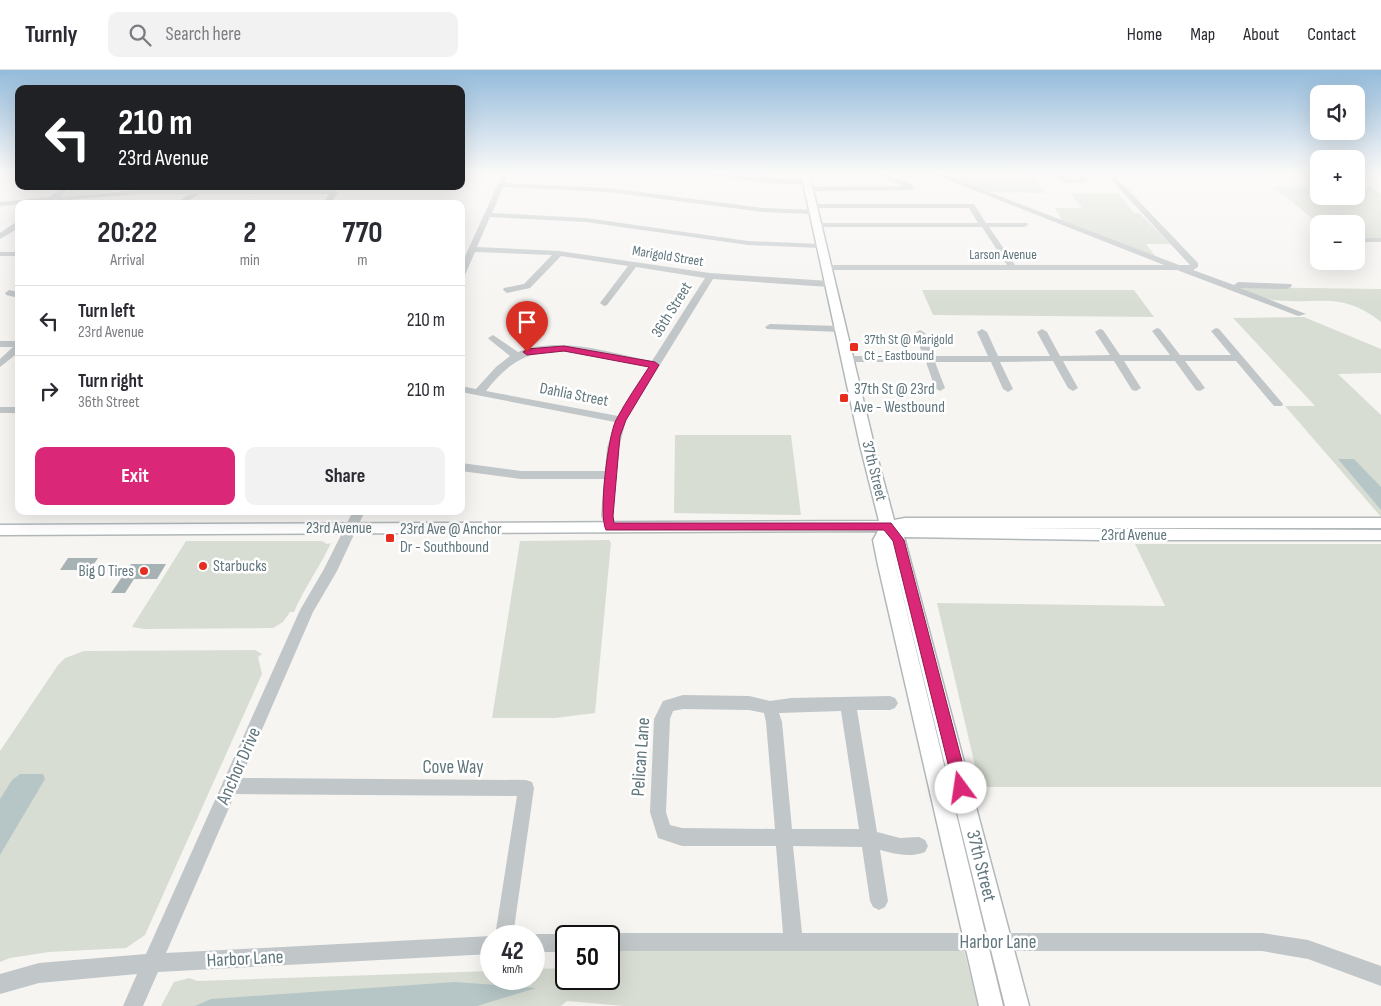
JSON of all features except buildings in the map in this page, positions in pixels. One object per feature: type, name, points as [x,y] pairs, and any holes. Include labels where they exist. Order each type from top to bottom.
[{"type":"main road","points":[[815,217],[829,284]]},
{"type":"main road","name":"37th Street","points":[[829,284],[888,526],[898,540],[1017,1006]]},
{"type":"main road","name":"23rd Avenue","points":[[0,530],[888,526],[905,523],[1381,523]]},
{"type":"main road","name":"37th Street","points":[[888,526],[881,540],[991,1006]]},
{"type":"main road","name":"23rd Avenue","points":[[888,526],[908,533],[1381,535]]},
{"type":"main road","points":[[934,769],[956,768]]},
{"type":"street","points":[[465,266],[487,217]]},
{"type":"street","points":[[521,217],[586,220],[748,243],[821,246]]},
{"type":"street","points":[[979,217],[1013,268]]},
{"type":"street","points":[[1047,217],[1230,285],[1301,314]]},
{"type":"street","points":[[1149,217],[1195,265],[1193,267],[1181,267]]},
{"type":"street","points":[[816,224],[1024,225]]},
{"type":"street","points":[[0,237],[15,227]]},
{"type":"street","points":[[1365,240],[1381,240]]},
{"type":"street","name":"Marigold Street","points":[[473,249],[559,253],[710,276],[761,281],[829,284]]},
{"type":"street","points":[[507,290],[527,286],[559,253]]},
{"type":"street","points":[[0,254],[15,254]]},
{"type":"street","points":[[1151,268],[1154,263],[1153,257]]},
{"type":"street","points":[[604,303],[634,264]]},
{"type":"street","name":"Larson Avenue","points":[[826,268],[1181,267]]},
{"type":"street","name":"36th Street","points":[[610,527],[607,516],[615,436],[621,420],[710,276]]},
{"type":"street","points":[[1230,285],[1288,286]]},
{"type":"street","points":[[9,292],[15,294]]},
{"type":"street","points":[[770,327],[839,329]]},
{"type":"street","points":[[1157,331],[1200,388]]},
{"type":"street","points":[[1216,331],[1278,404]]},
{"type":"street","points":[[920,332],[940,388]]},
{"type":"street","points":[[982,332],[1008,389]]},
{"type":"street","points":[[1042,332],[1073,388]]},
{"type":"street","points":[[1100,332],[1136,388]]},
{"type":"street","points":[[493,338],[517,356]]},
{"type":"street","points":[[0,344],[15,345]]},
{"type":"street","points":[[0,364],[15,349]]},
{"type":"street","points":[[479,392],[501,367],[517,356],[535,350],[564,349],[655,365]]},
{"type":"street","points":[[846,358],[1238,358]]},
{"type":"street","name":"Dahlia Street","points":[[465,390],[621,420]]},
{"type":"street","points":[[0,410],[15,410]]},
{"type":"street","points":[[465,468],[521,475],[611,475]]},
{"type":"street","name":"Anchor Drive","points":[[133,1006],[307,610],[357,515]]},
{"type":"street","name":"Pelican Lane","points":[[770,708],[749,703],[683,702],[668,706],[662,719],[658,812],[664,832],[682,836],[784,836]]},
{"type":"street","points":[[793,942],[774,722],[770,708],[791,705],[890,703]]},
{"type":"street","points":[[848,704],[878,901]]},
{"type":"street","name":"Cove Way","points":[[230,786],[526,788],[506,925]]},
{"type":"street","points":[[784,836],[868,838],[900,847],[919,846]]},
{"type":"street","name":"Harbor Lane","points":[[620,942],[1284,944],[1327,954],[1381,976]]},
{"type":"street","name":"Harbor Lane","points":[[0,984],[39,972],[151,963],[480,945]]},
{"type":"shaded area","points":[[1060,217],[1143,217],[1171,244],[1146,244],[1156,257],[1063,222]]},
{"type":"shaded area","points":[[1365,217],[1381,217],[1381,239],[1365,239]]},
{"type":"shaded area","points":[[1236,287],[1381,289],[1381,322],[1367,312],[1341,302],[1273,300]]},
{"type":"shaded area","points":[[922,290],[1134,290],[1154,317],[933,315]]},
{"type":"shaded area","points":[[1304,317],[1381,349],[1381,373],[1338,374],[1381,415],[1381,517],[1285,406],[1315,406],[1233,318]]},
{"type":"shaded area","points":[[675,435],[791,435],[801,515],[674,513]]},
{"type":"shaded area","points":[[1338,459],[1354,459],[1381,487],[1381,510]]},
{"type":"shaded area","points":[[609,540],[611,543],[595,713],[555,718],[492,718],[520,541]]},
{"type":"shaded area","points":[[186,541],[322,541],[327,544],[331,543],[294,612],[290,612],[283,622],[273,628],[144,629],[132,627]]},
{"type":"shaded area","points":[[1135,544],[1381,544],[1381,787],[980,787],[937,603],[1165,606]]},
{"type":"shaded area","points":[[255,650],[262,654],[258,657],[262,674],[145,935],[126,948],[49,952],[10,958],[0,962],[0,751],[58,665],[65,658],[84,651]]},
{"type":"shaded area","points":[[20,774],[43,774],[45,779],[0,855],[0,799],[12,780]]},
{"type":"shaded area","points":[[620,949],[964,950],[978,1006],[623,1006],[567,1001],[561,1006],[161,1006],[174,982],[189,978],[198,981],[480,971],[480,990],[545,990],[545,969],[555,968],[555,990],[620,990]]},
{"type":"shaded area","points":[[455,982],[480,984],[480,990],[529,990],[477,1006],[195,1006],[211,999]]},
{"type":"place","name":"37th St @ Marigold Ct - Eastbound","points":[[854,347]]},
{"type":"place","name":"37th St @ 23rd Ave - Westbound","points":[[844,398]]},
{"type":"place","name":"23rd Ave @ Anchor Dr - Southbound","points":[[390,538]]},
{"type":"place","name":"Starbucks","points":[[203,566]]},
{"type":"place","name":"Big O Tires","points":[[144,571]]},
{"type":"route","points":[[527,352],[550,348],[564,349],[655,365],[621,420],[615,436],[607,516],[610,527],[888,526],[898,540],[961,788]]}]
